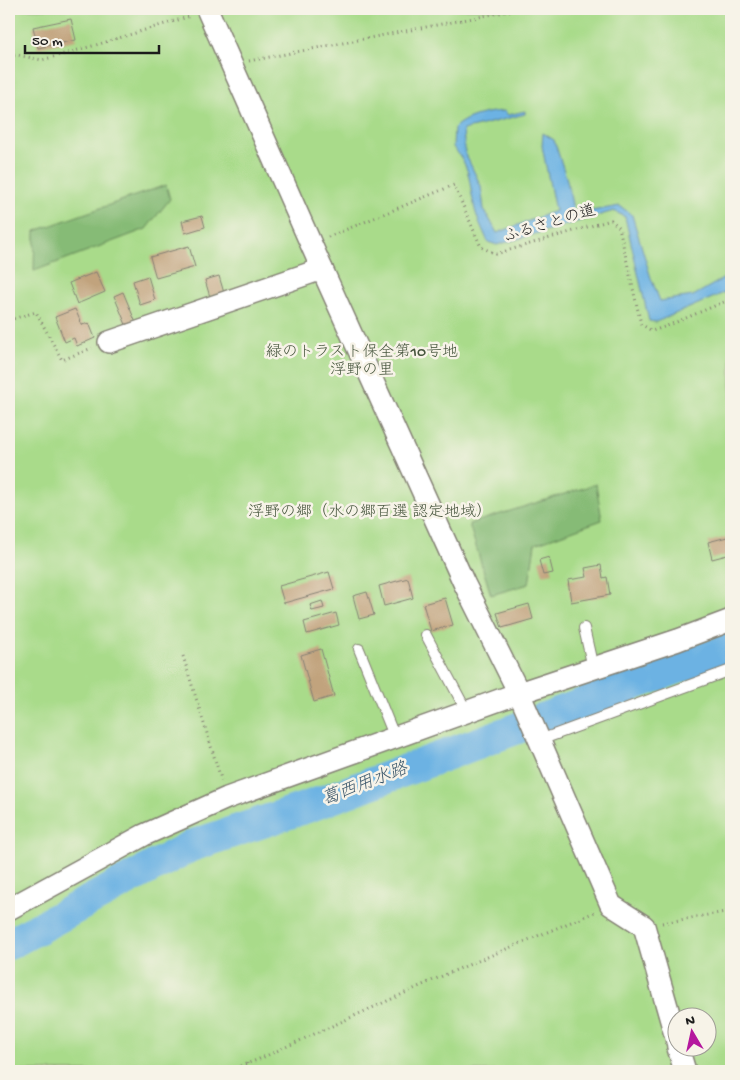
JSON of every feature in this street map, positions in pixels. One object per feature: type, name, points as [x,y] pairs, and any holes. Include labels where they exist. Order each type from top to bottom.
[{"type":"street","points":[[208,10],[322,269],[464,583],[539,737],[611,905],[644,926],[668,1011]]},
{"type":"street","points":[[109,342],[322,269]]},
{"type":"street","points":[[9,909],[144,835],[227,798],[467,712],[521,698],[593,668],[731,620]]},
{"type":"street","points":[[681,1058],[685,1071]]},
{"type":"lane","points":[[584,628],[593,668]]},
{"type":"lane","points":[[426,635],[467,712]]},
{"type":"lane","points":[[360,650],[395,738]]},
{"type":"lane","points":[[539,737],[731,670]]},
{"type":"path","points":[[232,65],[520,9]]},
{"type":"path","points":[[9,56],[18,55],[42,60],[208,10]]},
{"type":"path","name":"ふるさとの道","points":[[311,244],[454,185],[481,247],[496,254],[611,220],[619,227],[640,324],[652,331],[731,299]]},
{"type":"path","points":[[9,320],[36,312],[62,360],[109,342]]},
{"type":"path","points":[[183,656],[227,798]]},
{"type":"path","points":[[226,1071],[448,973],[611,905]]},
{"type":"path","points":[[644,926],[731,911]]},
{"type":"path","points":[[247,1063],[249,1071]]},
{"type":"green space","name":"緑のトラスト保全第10号地 浮野の里","points":[[9,9],[731,9],[731,1071],[9,1071]]},
{"type":"green space","points":[[166,185],[170,199],[146,229],[34,271],[35,231]]},
{"type":"green space","points":[[596,484],[602,520],[535,544],[529,584],[491,595],[469,524]]},
{"type":"water","points":[[504,111],[508,115],[525,111],[525,114],[463,130],[465,153],[481,186],[484,209],[497,233],[555,211],[542,146],[543,133],[554,140],[567,180],[574,214],[620,206],[632,215],[660,301],[693,296],[726,277],[731,277],[731,290],[656,322],[649,321],[625,217],[614,211],[497,245],[488,242],[475,210],[466,168],[453,147],[454,128],[464,120],[477,115]]},
{"type":"building","points":[[71,19],[76,40],[38,48],[33,27]]},
{"type":"building","points":[[202,216],[205,227],[185,233],[182,221]]},
{"type":"building","points":[[189,246],[195,267],[156,278],[150,257]]},
{"type":"building","points":[[96,272],[105,292],[77,304],[69,283]]},
{"type":"building","points":[[148,276],[155,300],[140,305],[133,281]]},
{"type":"building","points":[[219,276],[224,293],[210,297],[205,280]]},
{"type":"building","points":[[123,292],[136,323],[127,327],[114,296]]},
{"type":"building","points":[[75,309],[82,325],[89,323],[95,338],[77,346],[74,338],[65,342],[55,317]]},
{"type":"building","points":[[731,536],[731,554],[712,559],[708,542]]},
{"type":"building","points":[[549,557],[553,573],[543,575],[539,560]]},
{"type":"building","points":[[601,565],[603,578],[607,577],[610,595],[571,602],[568,580],[587,577],[585,568]]},
{"type":"building","points":[[329,572],[334,589],[284,603],[279,586]]},
{"type":"building","points":[[408,578],[413,598],[384,606],[379,586]]},
{"type":"building","points":[[367,592],[374,615],[359,619],[353,596]]},
{"type":"building","points":[[445,598],[453,625],[431,631],[423,604]]},
{"type":"building","points":[[322,601],[324,608],[312,611],[310,605]]},
{"type":"building","points":[[529,604],[533,619],[502,628],[497,613]]},
{"type":"building","points":[[336,613],[339,625],[307,634],[304,622]]},
{"type":"building","points":[[321,649],[334,696],[314,702],[301,655]]},
{"type":"waterway","name":"葛西用水路","points":[[9,944],[191,846],[313,805],[731,648]]},
{"type":"park label","name":"浮野の郷（水の郷百選 認定地域）","points":[[370,513]]}]
